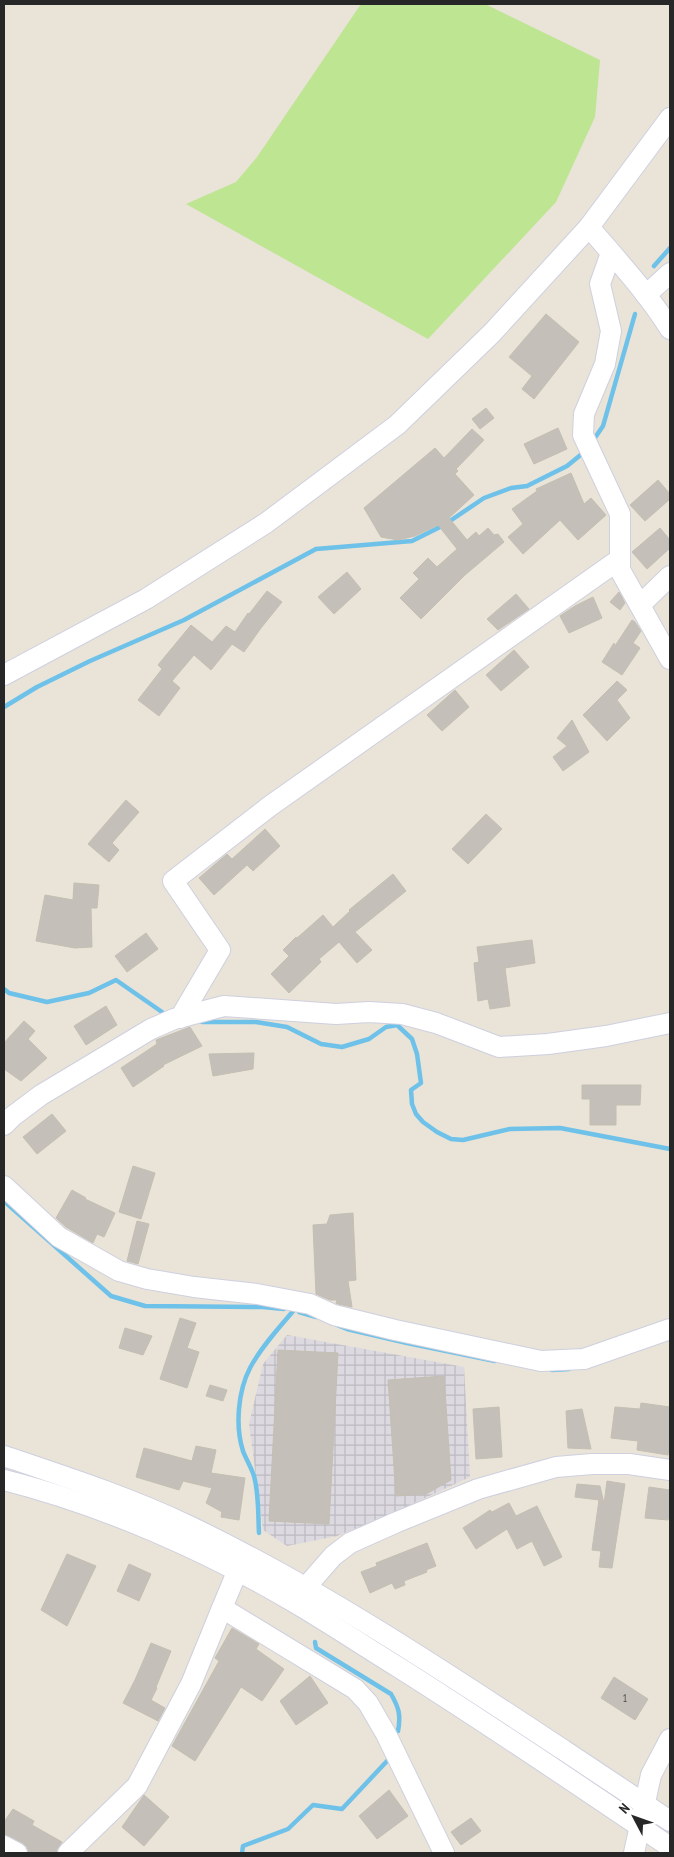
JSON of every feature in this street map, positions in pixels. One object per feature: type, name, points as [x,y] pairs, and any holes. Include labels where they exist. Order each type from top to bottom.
[{"type":"street","points":[[4,675],[146,598],[266,524],[397,425],[492,333],[588,227],[670,118]]},
{"type":"street","points":[[588,227],[646,295],[670,329]]},
{"type":"street","points":[[611,253],[600,284],[610,331],[604,364],[584,414],[583,435],[620,514],[620,570],[670,659]]},
{"type":"street","points":[[646,295],[670,273]]},
{"type":"street","points":[[180,1018],[220,950],[174,880],[270,806],[620,559]]},
{"type":"street","points":[[640,605],[670,576]]},
{"type":"street","points":[[4,1125],[41,1095],[151,1029],[180,1018],[224,1006],[336,1014],[369,1012],[402,1014],[436,1023],[499,1046],[548,1044],[606,1036],[670,1023]]},
{"type":"street","points":[[4,1186],[59,1237],[119,1270],[147,1279],[194,1287],[257,1294],[310,1304],[334,1315],[395,1330],[541,1360],[584,1359],[670,1329]]},
{"type":"street","points":[[4,1456],[74,1479],[131,1501],[195,1529],[306,1588],[405,1647],[670,1821]]},
{"type":"street","points":[[306,1588],[333,1556],[350,1544],[397,1522],[478,1489],[556,1467],[592,1464],[629,1464],[670,1470]]},
{"type":"street","points":[[4,1480],[86,1504],[170,1539],[296,1603],[445,1697],[670,1847]]},
{"type":"street","points":[[68,1853],[137,1786],[191,1684],[237,1572]]},
{"type":"street","points":[[222,1608],[355,1689],[368,1703],[386,1734],[444,1853]]},
{"type":"street","points":[[634,1853],[651,1776],[670,1739]]},
{"type":"street","points":[[4,1846],[17,1853]]},
{"type":"shaded area","points":[[287,1335],[464,1367],[470,1477],[337,1536],[287,1546],[263,1530],[249,1424],[263,1364]]},
{"type":"green space","points":[[361,4],[485,4],[600,60],[595,117],[556,202],[428,339],[186,204],[236,182],[257,157]]},
{"type":"building","points":[[546,314],[579,342],[534,399],[522,389],[532,376],[509,357]]},
{"type":"building","points":[[486,408],[494,418],[480,429],[472,419]]},
{"type":"building","points":[[558,428],[567,449],[534,464],[524,444]]},
{"type":"building","points":[[472,429],[484,440],[456,469],[458,471],[455,474],[474,495],[449,518],[467,540],[476,532],[479,536],[488,528],[494,535],[498,534],[504,542],[465,575],[421,619],[400,598],[419,579],[413,573],[428,558],[437,567],[457,549],[438,525],[415,536],[398,540],[381,537],[364,508],[435,448],[444,458]]},
{"type":"building","points":[[571,473],[584,504],[591,498],[606,515],[578,540],[560,520],[523,554],[508,537],[523,524],[512,509],[537,491],[536,489]]},
{"type":"building","points":[[658,480],[670,494],[670,499],[645,521],[630,505]]},
{"type":"building","points":[[660,528],[670,540],[670,548],[647,569],[632,552]]},
{"type":"building","points":[[347,572],[361,589],[334,614],[318,597]]},
{"type":"building","points":[[267,591],[282,602],[244,652],[232,644],[211,670],[194,655],[172,681],[180,688],[159,716],[138,700],[162,669],[158,665],[191,625],[212,642],[226,626],[235,632]]},
{"type":"building","points":[[619,592],[625,603],[620,610],[610,602]]},
{"type":"building","points":[[516,594],[529,609],[498,630],[487,619]]},
{"type":"building","points":[[593,597],[602,618],[569,633],[560,616]]},
{"type":"building","points":[[632,620],[641,631],[633,643],[640,648],[622,675],[602,662]]},
{"type":"building","points":[[514,650],[529,667],[501,691],[486,675]]},
{"type":"building","points":[[617,681],[627,690],[617,700],[630,718],[607,741],[583,715]]},
{"type":"building","points":[[455,690],[469,707],[442,731],[427,715]]},
{"type":"building","points":[[572,720],[589,752],[563,771],[553,757],[567,746],[557,738]]},
{"type":"building","points":[[126,800],[139,812],[112,843],[119,850],[109,862],[88,844]]},
{"type":"building","points":[[486,814],[502,829],[468,864],[452,849]]},
{"type":"building","points":[[265,829],[280,846],[253,871],[247,865],[214,895],[199,878],[227,854],[232,859]]},
{"type":"building","points":[[393,874],[406,891],[355,932],[372,950],[357,963],[339,942],[319,959],[321,962],[289,993],[271,974],[289,956],[283,950],[323,915],[333,927],[349,910]]},
{"type":"building","points":[[74,883],[99,885],[97,908],[91,908],[92,947],[75,948],[36,941],[45,895],[73,900]]},
{"type":"building","points":[[146,933],[158,949],[127,972],[115,956]]},
{"type":"building","points":[[532,940],[535,963],[505,968],[510,1006],[490,1009],[488,999],[478,1001],[474,963],[479,962],[477,947]]},
{"type":"building","points":[[106,1006],[117,1025],[86,1045],[74,1026]]},
{"type":"building","points":[[24,1021],[35,1031],[28,1039],[47,1058],[21,1081],[4,1069],[4,1043]]},
{"type":"building","points":[[190,1027],[202,1046],[163,1065],[133,1087],[121,1068],[157,1044],[156,1040]]},
{"type":"building","points":[[254,1053],[253,1069],[213,1076],[209,1054]]},
{"type":"building","points":[[582,1085],[641,1085],[640,1105],[616,1105],[616,1125],[590,1125],[590,1099],[582,1099]]},
{"type":"building","points":[[52,1114],[66,1131],[37,1154],[23,1137]]},
{"type":"building","points":[[133,1166],[155,1173],[141,1219],[119,1212]]},
{"type":"building","points":[[72,1190],[85,1199],[115,1213],[104,1237],[97,1234],[93,1243],[66,1227],[56,1218]]},
{"type":"building","points":[[353,1213],[356,1280],[348,1281],[352,1307],[338,1304],[336,1303],[337,1300],[330,1300],[316,1294],[313,1225],[327,1224],[330,1215]]},
{"type":"building","points":[[137,1221],[149,1224],[138,1264],[127,1261]]},
{"type":"building","points":[[180,1318],[196,1323],[187,1348],[199,1352],[187,1388],[160,1379]]},
{"type":"building","points":[[125,1328],[152,1336],[143,1355],[119,1348]]},
{"type":"building","points":[[278,1350],[338,1353],[329,1524],[269,1521]]},
{"type":"building","points":[[444,1376],[451,1480],[426,1494],[396,1496],[388,1380]]},
{"type":"building","points":[[210,1385],[227,1390],[223,1401],[206,1396]]},
{"type":"building","points":[[641,1403],[670,1407],[668,1455],[637,1450],[638,1441],[611,1438],[615,1407],[640,1409]]},
{"type":"building","points":[[499,1407],[502,1457],[476,1459],[473,1409]]},
{"type":"building","points":[[582,1409],[591,1449],[568,1448],[566,1411]]},
{"type":"building","points":[[196,1446],[216,1450],[211,1473],[245,1478],[239,1520],[221,1517],[222,1512],[206,1503],[212,1488],[183,1481],[179,1490],[136,1477],[144,1448],[192,1461]]},
{"type":"building","points":[[607,1481],[625,1484],[612,1568],[599,1567],[601,1551],[592,1550],[599,1500],[575,1497],[577,1484],[600,1486],[604,1504]]},
{"type":"building","points":[[649,1487],[670,1490],[668,1520],[645,1518]]},
{"type":"building","points":[[509,1503],[516,1516],[537,1506],[562,1557],[544,1566],[532,1541],[517,1549],[507,1529],[476,1549],[463,1528],[490,1510],[492,1512]]},
{"type":"building","points":[[427,1543],[436,1566],[426,1570],[427,1572],[404,1581],[405,1585],[395,1589],[392,1583],[370,1593],[361,1572],[377,1566],[376,1563]]},
{"type":"building","points":[[67,1554],[96,1566],[67,1626],[41,1610]]},
{"type":"building","points":[[129,1564],[151,1574],[139,1601],[117,1591]]},
{"type":"building","points":[[232,1628],[259,1644],[256,1649],[284,1669],[262,1701],[241,1687],[195,1761],[172,1746],[219,1661],[215,1658]]},
{"type":"building","points":[[151,1643],[171,1651],[151,1700],[165,1708],[158,1721],[123,1703]]},
{"type":"building","points":[[310,1676],[328,1703],[296,1725],[280,1701]]},
{"type":"building","points":[[614,1677],[648,1699],[635,1720],[601,1698]]},
{"type":"building","points":[[389,1790],[408,1816],[377,1839],[359,1816]]},
{"type":"building","points":[[144,1795],[169,1817],[144,1846],[122,1827]]},
{"type":"building","points":[[13,1809],[34,1821],[32,1825],[62,1842],[56,1853],[29,1853],[23,1843],[4,1834],[4,1822]]},
{"type":"building","points":[[471,1818],[481,1831],[461,1845],[451,1832]]},
{"type":"waterway","points":[[654,266],[670,248]]},
{"type":"waterway","points":[[592,442],[603,426],[635,314]]},
{"type":"waterway","points":[[4,707],[37,687],[90,661],[184,620],[316,549],[412,541],[444,525],[484,498],[511,488],[527,486],[567,466],[583,453]]},
{"type":"waterway","points":[[4,989],[9,993],[47,1002],[89,993],[116,980],[162,1012]]},
{"type":"waterway","points":[[202,1022],[256,1022],[287,1027],[321,1044],[342,1047],[369,1039],[386,1027],[397,1025],[412,1039],[417,1054],[421,1083],[411,1090],[412,1104],[416,1114],[423,1122],[451,1139],[463,1140],[510,1129],[560,1128],[670,1149]]},
{"type":"waterway","points":[[4,1201],[111,1296],[145,1306],[263,1307],[284,1309]]},
{"type":"waterway","points":[[259,1533],[256,1483],[243,1451],[239,1431],[240,1398],[246,1377],[254,1360],[294,1310]]},
{"type":"waterway","points":[[299,1312],[316,1317]]},
{"type":"waterway","points":[[337,1325],[407,1343],[495,1361]]},
{"type":"waterway","points":[[552,1370],[569,1369]]},
{"type":"waterway","points":[[315,1642],[316,1648],[391,1694],[399,1712],[398,1731]]},
{"type":"waterway","points":[[242,1853],[243,1846],[288,1829],[313,1805],[342,1809],[388,1760]]}]
